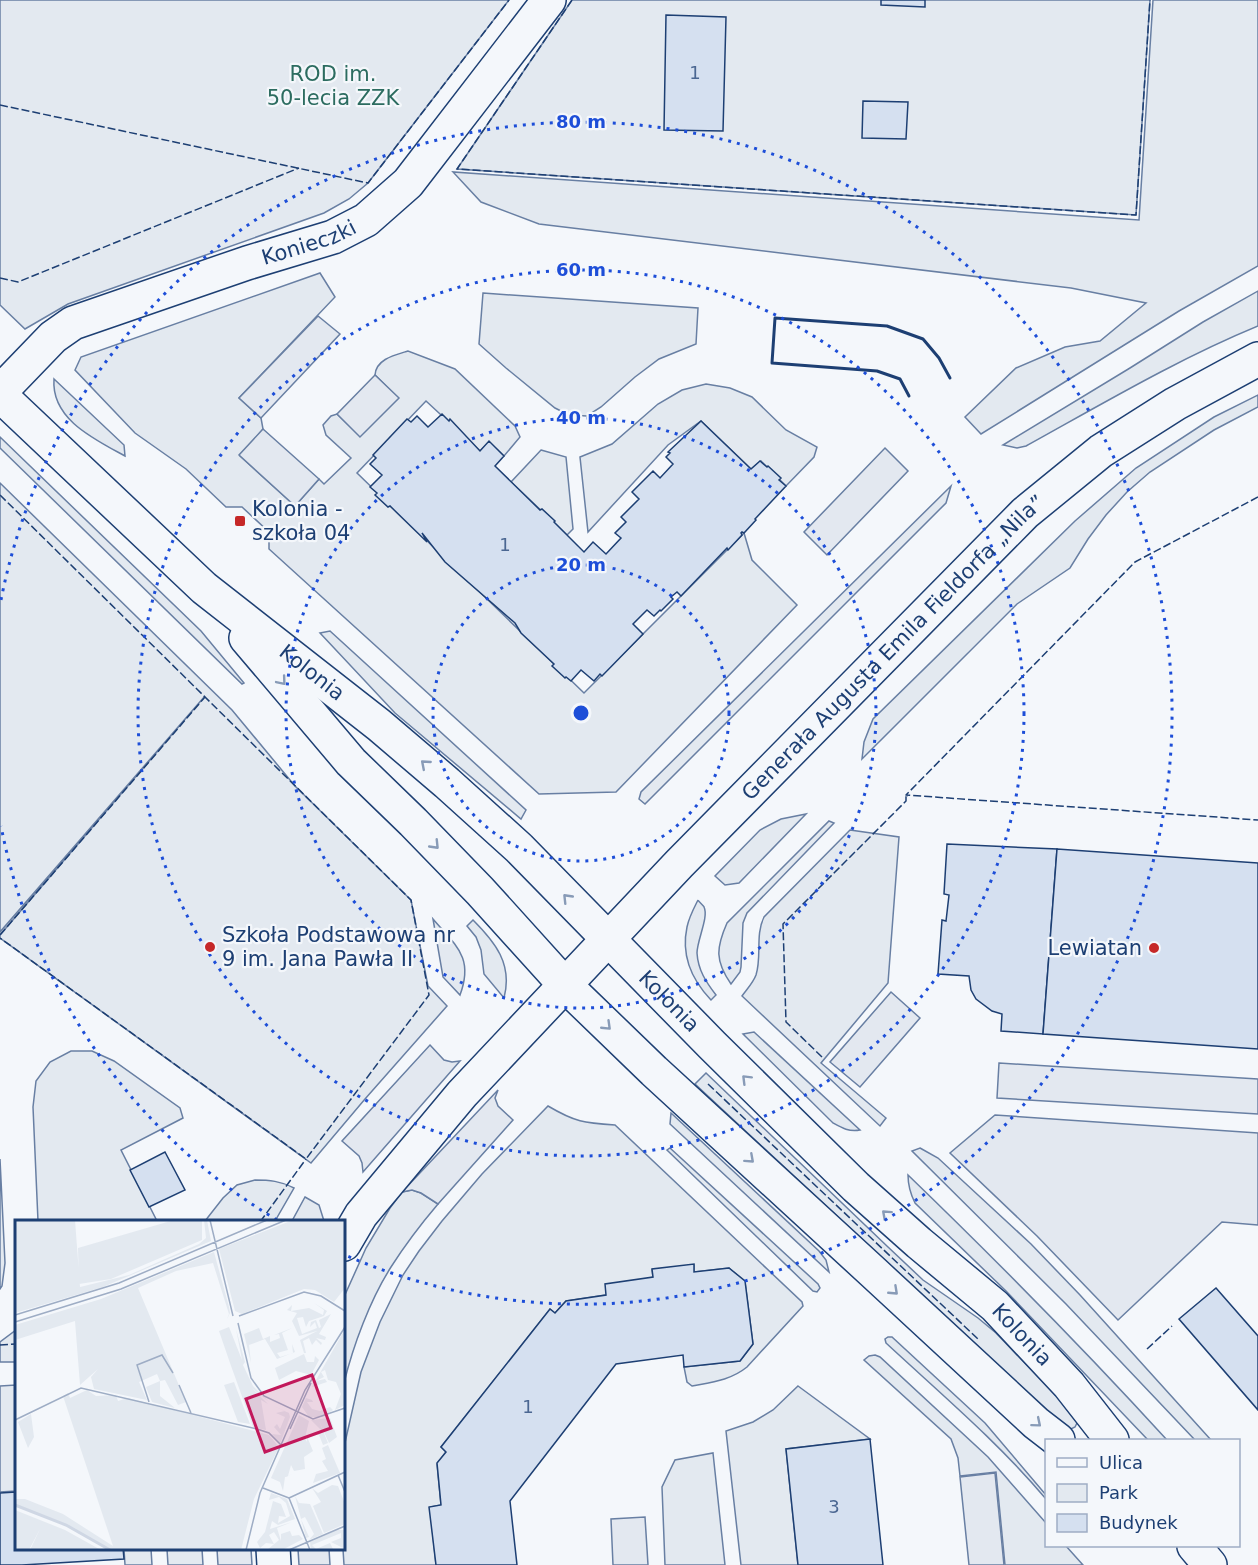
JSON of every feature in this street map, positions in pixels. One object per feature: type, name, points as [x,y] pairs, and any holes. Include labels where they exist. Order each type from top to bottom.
[{"type":"street","name":"Konieczki","points":[[0,394],[53,338],[73,323],[247,262],[333,237],[366,220],[408,183],[549,0]]},
{"type":"street","name":"Generała Augusta Emila Fieldorfa „Nila”","points":[[345,1242],[361,1215],[462,1094],[679,864],[1025,513],[1101,451],[1175,404],[1258,359]]},
{"type":"street","name":"Kolonia","points":[[0,394],[204,588],[379,725],[519,848],[744,1078],[856,1187],[995,1306],[1069,1386],[1111,1439]]},
{"type":"street","name":"Kolonia","points":[[204,588],[351,762],[480,891],[565,985],[654,1071],[1036,1423],[1057,1439]]},
{"type":"street","points":[[273,1550],[274,1565]]},
{"type":"green space","name":"ROD im. 50-lecia ZZK","points":[[0,0],[509,0],[368,183],[349,199],[324,213],[68,304],[25,329],[0,305]]},
{"type":"green space","points":[[572,0],[1150,0],[1136,215],[457,169]]},
{"type":"green space","points":[[1153,0],[1258,0],[1258,266],[1179,311],[981,434],[965,417],[1016,368],[1065,347],[1100,341],[1146,303],[1071,288],[539,224],[481,202],[453,172],[1139,220]]},
{"type":"green space","points":[[320,273],[335,297],[239,398],[261,418],[263,429],[240,456],[295,506],[319,479],[324,484],[351,458],[326,435],[323,425],[331,416],[337,414],[360,436],[398,398],[375,375],[376,370],[387,358],[408,351],[455,369],[515,426],[520,437],[504,456],[489,442],[480,451],[426,401],[357,473],[584,693],[744,533],[752,560],[797,605],[616,792],[539,794],[269,549],[269,532],[242,507],[226,507],[186,469],[135,433],[75,370],[81,357]]},
{"type":"green space","points":[[1258,291],[1258,326],[1169,367],[1026,446],[1017,448],[1003,445],[1203,322]]},
{"type":"green space","points":[[483,293],[698,308],[696,344],[659,359],[587,416],[569,415],[555,408],[479,344]]},
{"type":"green space","points":[[54,379],[124,445],[125,456],[88,435],[67,416],[59,406]]},
{"type":"green space","points":[[706,384],[730,388],[752,397],[786,430],[817,447],[814,457],[786,486],[761,461],[751,469],[701,421],[668,445],[588,532],[580,457],[612,444],[658,404],[682,390]]},
{"type":"green space","points":[[1258,395],[1258,407],[1214,430],[1150,472],[1127,492],[1088,539],[1070,568],[1017,604],[862,759],[864,742],[873,719],[1075,521],[1136,468],[1214,417]]},
{"type":"green space","points":[[0,437],[201,631],[244,683],[242,684],[0,448]]},
{"type":"green space","points":[[541,450],[566,457],[573,529],[567,535],[511,482]]},
{"type":"green space","name":"Szkoła Podstawowa nr 9 im. Jana Pawła II","points":[[0,483],[232,710],[295,786],[411,900],[428,986],[447,1006],[311,1163],[0,938],[0,935],[205,696],[0,932]]},
{"type":"green space","points":[[951,486],[946,503],[645,804],[639,799],[641,792]]},
{"type":"green space","points":[[330,631],[526,810],[521,819],[395,713],[320,633]]},
{"type":"green space","points":[[806,814],[739,883],[725,885],[715,876],[760,830],[781,819]]},
{"type":"green space","points":[[829,821],[834,823],[747,913],[743,923],[740,972],[731,984],[722,968],[719,954],[727,923]]},
{"type":"green space","points":[[850,830],[899,837],[888,983],[821,1063],[886,1118],[880,1126],[742,996],[752,983],[758,968],[760,931],[764,917]]},
{"type":"green space","points":[[698,900],[704,906],[705,911],[697,953],[703,976],[716,995],[711,1000],[698,984],[687,957],[688,923]]},
{"type":"green space","points":[[433,919],[455,945],[464,961],[464,982],[460,995],[443,977]]},
{"type":"green space","points":[[473,920],[495,945],[504,964],[506,986],[504,998],[484,974],[481,950],[476,937],[467,926]]},
{"type":"green space","points":[[754,1032],[860,1130],[849,1130],[833,1123],[743,1034]]},
{"type":"green space","points":[[71,1051],[92,1051],[114,1061],[180,1108],[183,1118],[121,1150],[156,1220],[38,1220],[33,1107],[36,1081],[50,1062]]},
{"type":"green space","points":[[706,1073],[923,1280],[996,1333],[1075,1415],[1077,1423],[1075,1427],[1065,1428],[695,1084]]},
{"type":"green space","points":[[548,1106],[580,1121],[615,1125],[802,1302],[803,1306],[747,1367],[728,1378],[692,1386],[687,1382],[684,1367],[740,1361],[753,1344],[745,1282],[729,1268],[694,1272],[694,1265],[652,1270],[653,1277],[606,1295],[566,1301],[555,1313],[550,1309],[441,1447],[446,1452],[437,1464],[441,1505],[430,1507],[436,1565],[344,1565],[345,1443],[361,1372],[380,1322],[403,1275],[442,1221],[482,1174]]},
{"type":"green space","points":[[671,1113],[819,1251],[826,1260],[829,1272],[670,1124]]},
{"type":"green space","points":[[670,1148],[818,1284],[820,1288],[817,1292],[813,1291],[667,1150]]},
{"type":"green space","points":[[920,1148],[938,1158],[1031,1244],[1210,1439],[1194,1439],[1066,1304],[912,1151]]},
{"type":"green space","points":[[0,1159],[5,1263],[0,1289]]},
{"type":"green space","points":[[908,1175],[1040,1306],[1166,1439],[1147,1439],[1006,1291],[915,1203],[908,1183]]},
{"type":"green space","points":[[255,1180],[275,1181],[294,1188],[276,1220],[206,1220],[237,1185]]},
{"type":"green space","points":[[412,1190],[421,1193],[438,1204],[419,1227],[383,1280],[363,1324],[345,1379],[345,1295],[366,1248],[402,1192]]},
{"type":"green space","points":[[305,1197],[319,1205],[324,1220],[293,1220]]},
{"type":"green space","points":[[15,1331],[15,1362],[0,1362],[0,1342]]},
{"type":"green space","points":[[892,1337],[985,1423],[1045,1494],[1045,1498],[989,1438],[886,1343],[885,1339]]},
{"type":"green space","points":[[869,1356],[880,1357],[988,1457],[1045,1522],[1045,1547],[1067,1547],[1083,1565],[1005,1565],[996,1472],[960,1476],[958,1458],[951,1439],[864,1360]]},
{"type":"green space","points":[[15,1385],[15,1491],[0,1492],[0,1386]]},
{"type":"green space","points":[[798,1386],[870,1439],[786,1449],[798,1565],[741,1565],[726,1431],[753,1422],[773,1410]]},
{"type":"green space","points":[[713,1453],[725,1565],[665,1565],[662,1487],[675,1460]]},
{"type":"green space","points":[[124,1550],[151,1550],[152,1565],[125,1565]]},
{"type":"green space","points":[[167,1550],[202,1550],[203,1565],[168,1565]]},
{"type":"shaded area","points":[[318,316],[340,334],[261,418],[239,398]]},
{"type":"shaded area","points":[[375,375],[399,398],[360,437],[337,414]]},
{"type":"shaded area","points":[[263,429],[319,479],[295,506],[239,455]]},
{"type":"shaded area","points":[[885,448],[908,471],[827,555],[804,532]]},
{"type":"shaded area","points":[[891,992],[920,1018],[860,1087],[830,1062]]},
{"type":"shaded area","points":[[430,1045],[444,1060],[460,1061],[363,1172],[359,1156],[342,1141]]},
{"type":"shaded area","points":[[999,1063],[1258,1079],[1258,1114],[997,1098]]},
{"type":"shaded area","points":[[498,1090],[495,1098],[498,1106],[513,1120],[438,1204],[412,1190],[402,1192]]},
{"type":"shaded area","points":[[995,1115],[1258,1133],[1258,1225],[1222,1222],[1118,1320],[1037,1236],[950,1153]]},
{"type":"shaded area","points":[[995,1473],[1004,1565],[969,1565],[960,1477]]},
{"type":"shaded area","points":[[645,1517],[648,1565],[613,1565],[611,1519]]},
{"type":"shaded area","points":[[217,1550],[251,1550],[252,1565],[218,1565]]},
{"type":"shaded area","points":[[298,1550],[329,1550],[330,1565],[299,1565]]},
{"type":"building","points":[[881,0],[925,0],[925,7],[881,5]]},
{"type":"building","points":[[666,15],[726,17],[723,131],[664,130]]},
{"type":"building","points":[[863,101],[908,102],[906,139],[862,138]]},
{"type":"building","points":[[442,414],[449,421],[450,419],[480,451],[489,441],[504,456],[495,466],[540,510],[542,509],[555,521],[584,552],[593,542],[606,554],[621,538],[615,533],[626,522],[621,517],[639,499],[632,492],[653,471],[660,478],[673,464],[666,457],[670,453],[668,452],[701,421],[751,469],[760,461],[781,478],[779,480],[786,486],[728,550],[727,548],[681,596],[677,592],[661,611],[654,616],[647,610],[633,624],[643,634],[602,676],[600,674],[594,681],[581,670],[571,681],[552,666],[554,664],[521,633],[515,623],[445,562],[422,533],[427,542],[390,506],[388,507],[375,495],[377,493],[370,487],[382,475],[370,464],[376,458],[373,455],[407,419],[411,422],[417,416],[428,427]]},
{"type":"building","points":[[947,844],[1057,849],[1043,1034],[1001,1031],[1002,1014],[992,1011],[976,999],[971,990],[969,976],[938,974],[942,920],[946,921],[949,895],[944,894]]},
{"type":"building","name":"Lewiatan","points":[[1057,849],[1258,863],[1258,1049],[1043,1034]]},
{"type":"building","points":[[165,1152],[185,1190],[149,1207],[130,1170]]},
{"type":"building","points":[[694,1264],[694,1272],[729,1268],[745,1281],[753,1344],[740,1361],[684,1367],[683,1355],[616,1364],[510,1501],[517,1565],[436,1565],[429,1507],[441,1505],[437,1463],[446,1452],[441,1447],[550,1309],[555,1313],[566,1301],[606,1295],[605,1284],[653,1277],[652,1269]]},
{"type":"building","points":[[1216,1288],[1258,1336],[1258,1410],[1179,1319]]},
{"type":"building","points":[[870,1439],[883,1565],[798,1565],[786,1449]]},
{"type":"building","points":[[15,1492],[15,1550],[123,1550],[124,1559],[0,1565],[0,1493]]},
{"type":"fence","points":[[0,105],[368,183],[509,0]]},
{"type":"fence","points":[[572,0],[457,169],[1136,215],[1150,0]]},
{"type":"fence","points":[[0,278],[18,282],[299,168]]},
{"type":"fence","points":[[0,495],[411,900],[429,995],[306,1159],[0,938]]},
{"type":"fence","points":[[1258,497],[1135,562],[906,795],[1258,820]]},
{"type":"fence","points":[[0,935],[205,697]]},
{"type":"fence","points":[[822,1057],[786,1022],[783,924],[906,801],[906,795],[908,796]]},
{"type":"fence","points":[[708,1084],[978,1339]]},
{"type":"fence","points":[[261,1220],[306,1159]]},
{"type":"fence","points":[[1147,1349],[1172,1326]]},
{"type":"fence","points":[[0,1345],[15,1344]]},
{"type":"wall","points":[[909,396],[900,379],[877,371],[772,363],[775,318],[887,326],[923,339],[939,358],[950,378]]},
{"type":"place","name":"Kolonia - szkoła 04","points":[[240,521]]},
{"type":"place","name":"Szkoła Podstawowa nr 9 im. Jana Pawła II","points":[[210,947]]},
{"type":"place","name":"Lewiatan","points":[[1154,948]]}]
